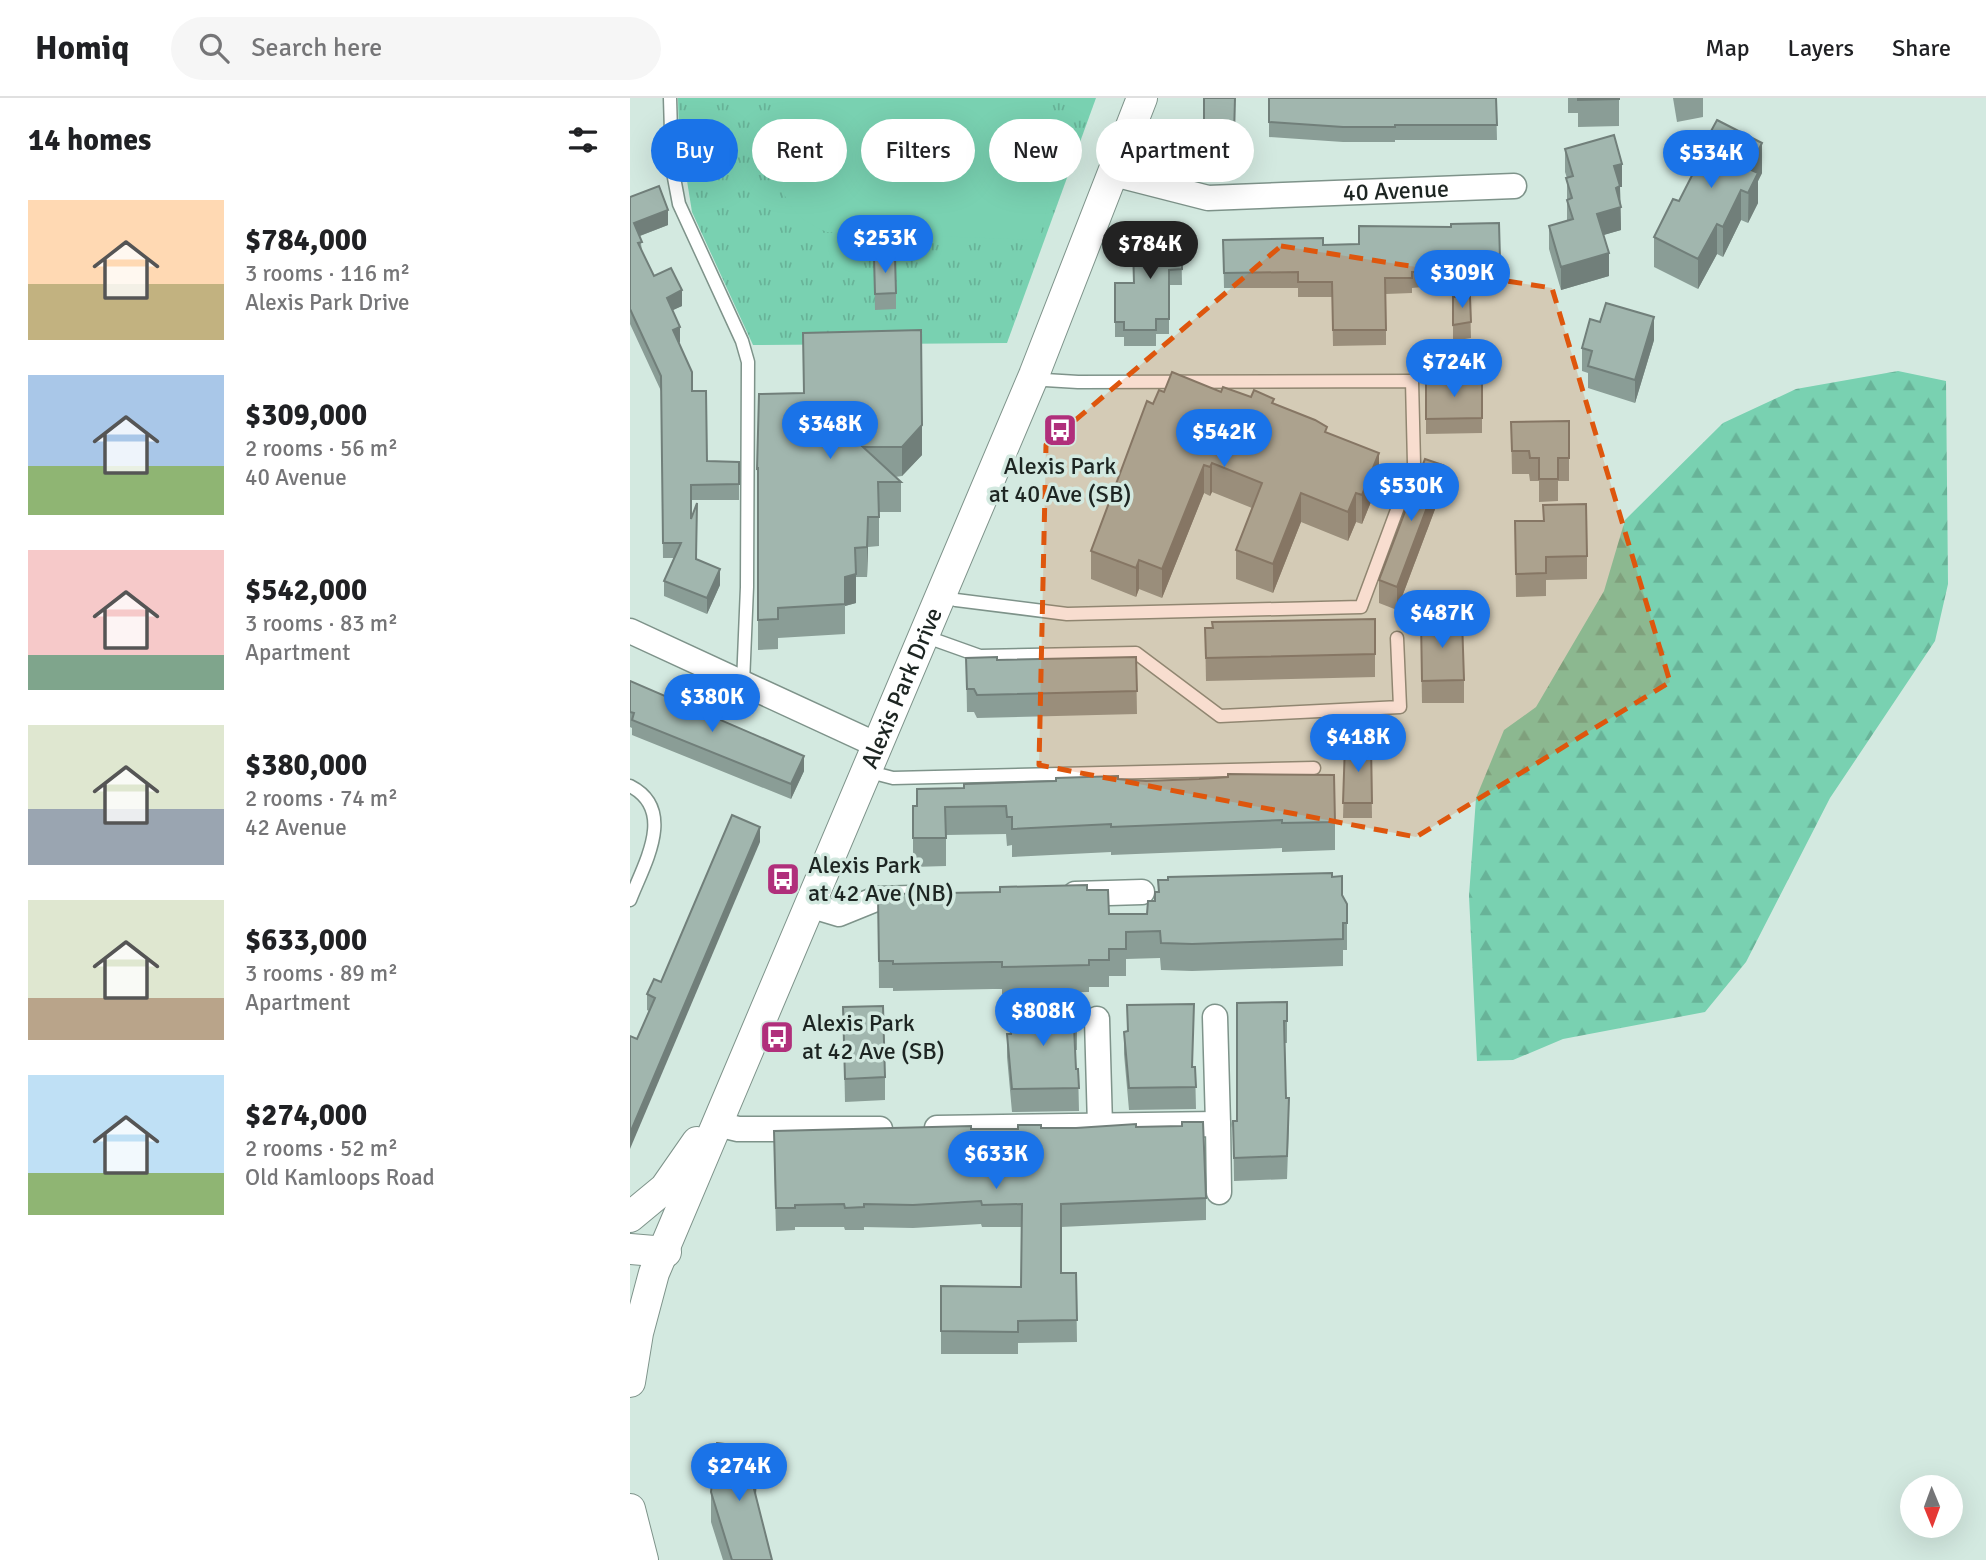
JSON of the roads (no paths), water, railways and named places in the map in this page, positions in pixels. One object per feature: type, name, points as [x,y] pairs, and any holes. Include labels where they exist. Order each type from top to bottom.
[{"type":"street","name":"Alexis Park Drive","points":[[1134,119],[1142,98]]},
{"type":"street","name":"Alexis Park Drive","points":[[630,1382],[650,1267],[722,1112],[1034,375],[1111,182]]},
{"type":"street","name":"40 Avenue","points":[[1145,182],[1208,198],[1514,186]]},
{"type":"street","points":[[630,631],[743,682],[871,758]]},
{"type":"street","points":[[1058,894],[1142,892]]},
{"type":"street","points":[[809,905],[839,914],[876,898],[932,897]]},
{"type":"street","points":[[1215,1017],[1219,1192]]},
{"type":"street","points":[[1097,1020],[1100,1126]]},
{"type":"street","points":[[630,1217],[665,1188],[722,1112],[738,1129],[1218,1124]]},
{"type":"street","points":[[630,1249],[650,1267]]},
{"type":"street","points":[[630,1509],[643,1560]]},
{"type":"lane","points":[[670,98],[672,167],[679,204],[742,341],[748,362],[747,587],[743,682]]},
{"type":"lane","points":[[941,594],[956,600],[1068,614],[1361,607],[1414,464],[1412,382],[1077,382],[1045,380],[1034,375]]},
{"type":"lane","points":[[923,636],[980,656],[1136,653],[1220,716],[1400,707],[1397,638]]},
{"type":"lane","points":[[871,758],[893,778],[1314,768]]},
{"type":"lane","points":[[630,786],[643,793],[652,804],[655,835],[630,900]]},
{"type":"place","name":"Alexis Park at 40 Ave (SB)","points":[[1060,430]]},
{"type":"place","name":"Alexis Park at 42 Ave (NB)","points":[[783,879]]},
{"type":"place","name":"Alexis Park at 42 Ave (SB)","points":[[777,1037]]}]
